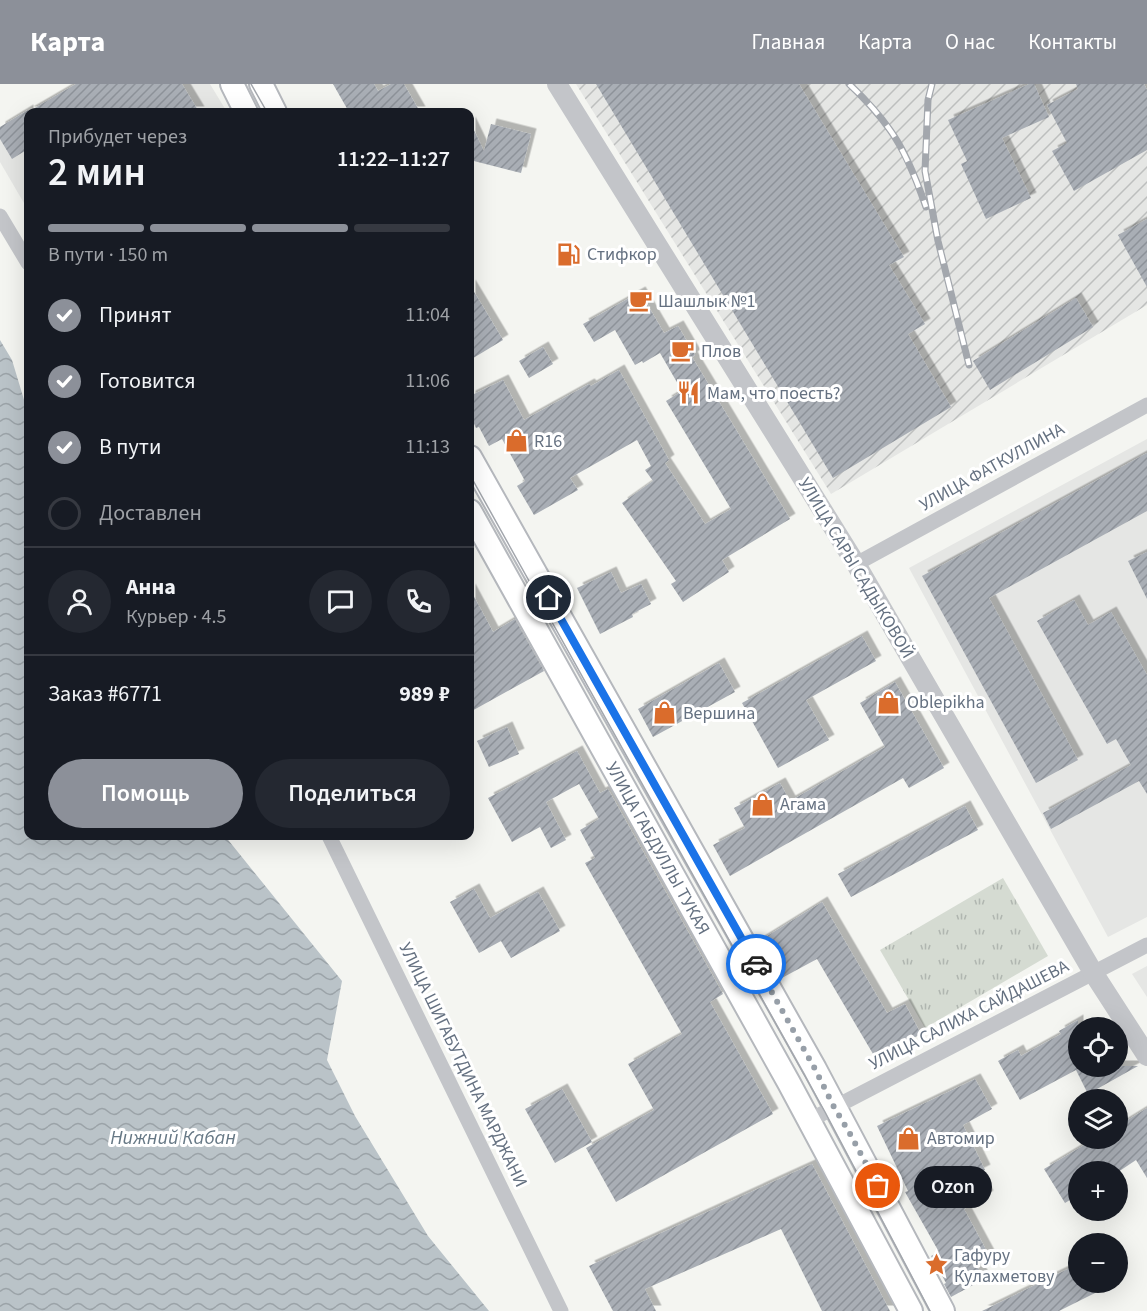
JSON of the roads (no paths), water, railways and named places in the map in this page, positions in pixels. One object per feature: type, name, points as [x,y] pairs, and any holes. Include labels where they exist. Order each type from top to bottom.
[{"type":"main road","points":[[232,84],[244,108]]},
{"type":"main road","points":[[261,84],[273,108]]},
{"type":"main road","name":"УЛИЦА ГАБДУЛЛЫ ТУКАЯ","points":[[474,464],[809,1059],[943,1311]]},
{"type":"main road","name":"УЛИЦА ГАБДУЛЛЫ ТУКАЯ","points":[[474,518],[810,1120],[912,1311]]},
{"type":"street","name":"УЛИЦА САРЫ САДЫКОВОЙ","points":[[557,84],[856,564],[1094,974],[1147,1056]]},
{"type":"street","points":[[0,216],[24,257]]},
{"type":"street","name":"УЛИЦА ФАТКУЛЛИНА","points":[[856,564],[1147,405]]},
{"type":"street","name":"УЛИЦА ШИГАБУТДИНА МАРДЖАНИ","points":[[331,840],[561,1311]]},
{"type":"street","name":"УЛИЦА САЛИХА САЙДАШЕВА","points":[[810,1120],[1147,945]]},
{"type":"water","name":"Нижний Кабан","points":[[0,340],[12,360],[24,400],[24,840],[228,840],[342,981],[327,1060],[355,1116],[428,1236],[489,1311],[0,1311]]},
{"type":"tram line","points":[[251,84],[265,108]]},
{"type":"tram line","points":[[474,482],[825,1112],[930,1311]]},
{"type":"railway","points":[[849,84],[876,112],[895,138],[926,207]]},
{"type":"railway","points":[[932,84],[928,100],[925,171],[938,241],[969,365]]},
{"type":"place","name":"Стифкор","points":[[569,254]]},
{"type":"place","name":"Шашлык №1","points":[[640,301]]},
{"type":"place","name":"Плов","points":[[683,351]]},
{"type":"place","name":"Мам, что поесть?","points":[[689,393]]},
{"type":"place","name":"R16","points":[[516,441]]},
{"type":"place","name":"Oblepikha","points":[[889,702]]},
{"type":"place","name":"Вершина","points":[[665,713]]},
{"type":"place","name":"Агама","points":[[762,804]]},
{"type":"place","name":"Автомир","points":[[909,1138]]},
{"type":"place","name":"Ozon","points":[[878,1186]]},
{"type":"place","name":"Гафуру Кулахметову","points":[[936,1265]]}]
